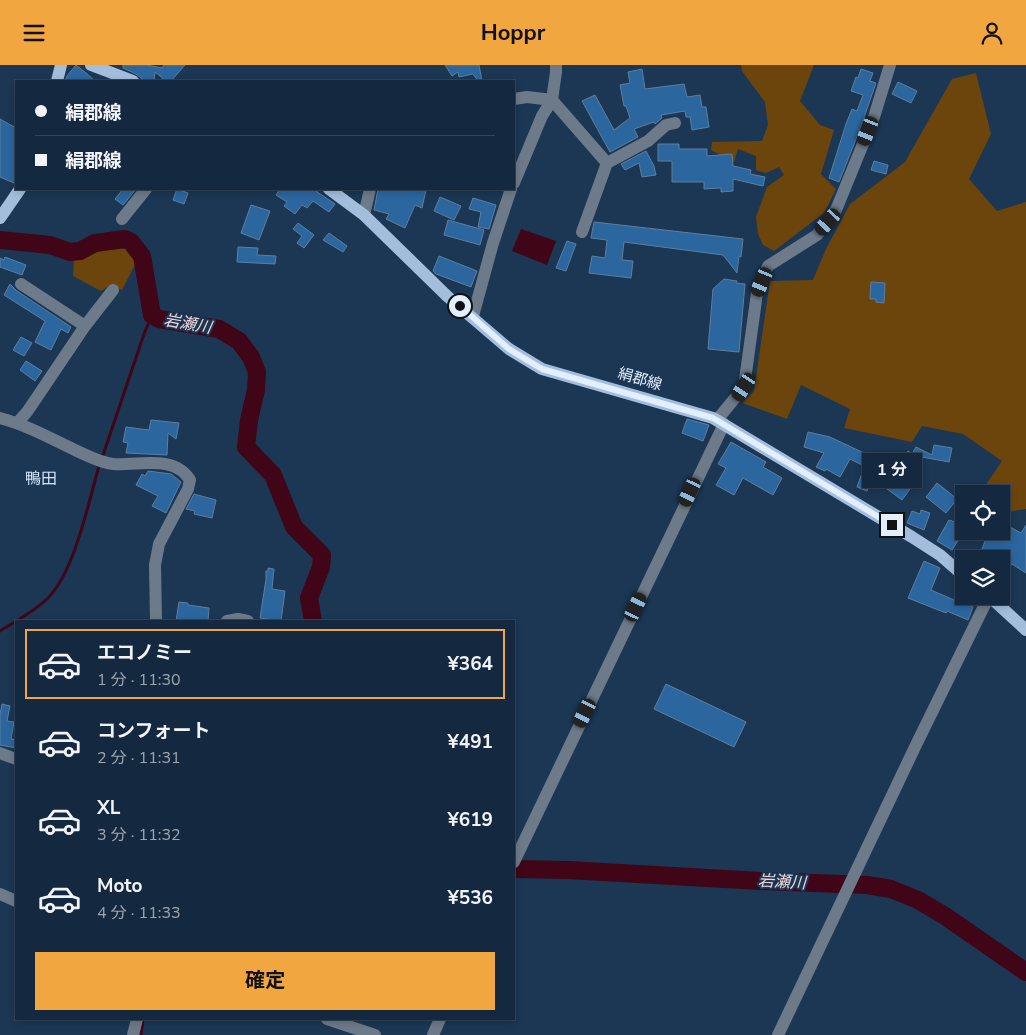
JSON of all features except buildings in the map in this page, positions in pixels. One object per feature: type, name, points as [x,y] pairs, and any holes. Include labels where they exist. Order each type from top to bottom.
[{"type":"main road","points":[[57,80],[61,65]]},
{"type":"main road","points":[[91,65],[130,80]]},
{"type":"main road","points":[[0,218],[19,190]]},
{"type":"main road","name":"絹郡線","points":[[330,190],[364,215],[447,296],[473,316],[509,349],[542,369],[705,415],[720,422],[912,537],[940,555],[955,568]]},
{"type":"main road","points":[[999,605],[1026,630]]},
{"type":"street","points":[[515,181],[542,116],[552,100],[556,65]]},
{"type":"street","points":[[515,859],[720,422],[744,387],[757,293],[768,266],[817,235],[836,210],[874,117],[890,65]]},
{"type":"street","points":[[515,99],[527,97],[552,100],[607,163]]},
{"type":"street","points":[[582,232],[607,163],[648,141],[666,125],[675,123]]},
{"type":"street","points":[[122,219],[145,190]]},
{"type":"street","points":[[364,215],[370,190]]},
{"type":"street","points":[[473,316],[495,235],[511,190]]},
{"type":"street","points":[[21,284],[85,326]]},
{"type":"street","points":[[17,423],[27,412],[85,326],[113,290]]},
{"type":"street","points":[[0,418],[17,423],[111,464],[153,463],[171,465],[186,472],[190,480],[188,489],[159,544],[155,565],[156,620]]},
{"type":"street","points":[[778,1035],[985,605]]},
{"type":"street","points":[[0,753],[15,759]]},
{"type":"street","points":[[0,894],[15,901]]},
{"type":"street","points":[[133,1035],[137,1020]]},
{"type":"street","points":[[330,1020],[375,1035]]},
{"type":"street","points":[[433,1035],[440,1020]]},
{"type":"shaded area","points":[[741,65],[814,65],[800,101],[820,125],[834,130],[821,174],[836,189],[824,213],[774,251],[763,245],[758,234],[756,217],[767,187],[784,175],[779,167],[766,173],[756,170],[756,156],[738,149],[734,162],[711,150],[712,142],[762,141],[768,125],[765,102],[742,71]]},
{"type":"shaded area","points":[[976,73],[991,134],[969,179],[997,211],[1026,202],[1026,509],[1010,512],[1010,485],[986,485],[1002,461],[963,434],[922,426],[912,442],[844,428],[850,409],[801,385],[787,419],[742,403],[754,391],[770,281],[813,280],[826,249],[850,204],[905,162],[952,79]]},
{"type":"shaded area","points":[[521,229],[556,241],[547,265],[512,251]]},
{"type":"shaded area","points":[[113,247],[127,249],[139,257],[122,290],[110,285],[101,291],[73,276],[74,259]]},
{"type":"waterway","name":"岩瀬川","points":[[0,240],[50,245],[70,252],[80,251],[95,243],[125,239],[131,242],[142,256],[152,315],[159,319],[219,329],[239,341],[251,357],[257,372],[256,390],[249,420],[246,447],[273,475],[294,527],[322,555],[321,567],[309,598],[313,620]]},
{"type":"waterway","points":[[102,458],[152,315]]},
{"type":"waterway","points":[[18,620],[48,598],[66,571],[80,536],[99,466]]},
{"type":"waterway","points":[[0,631],[15,622]]},
{"type":"waterway","name":"岩瀬川","points":[[515,869],[867,885],[891,889],[918,900],[945,916],[1026,972]]},
{"type":"waterway","points":[[141,1035],[143,1020]]},
{"type":"district","name":"鴨田","points":[[41,478]]},
{"type":"route","points":[[460,306],[509,349],[542,369],[713,418],[892,525]]}]
